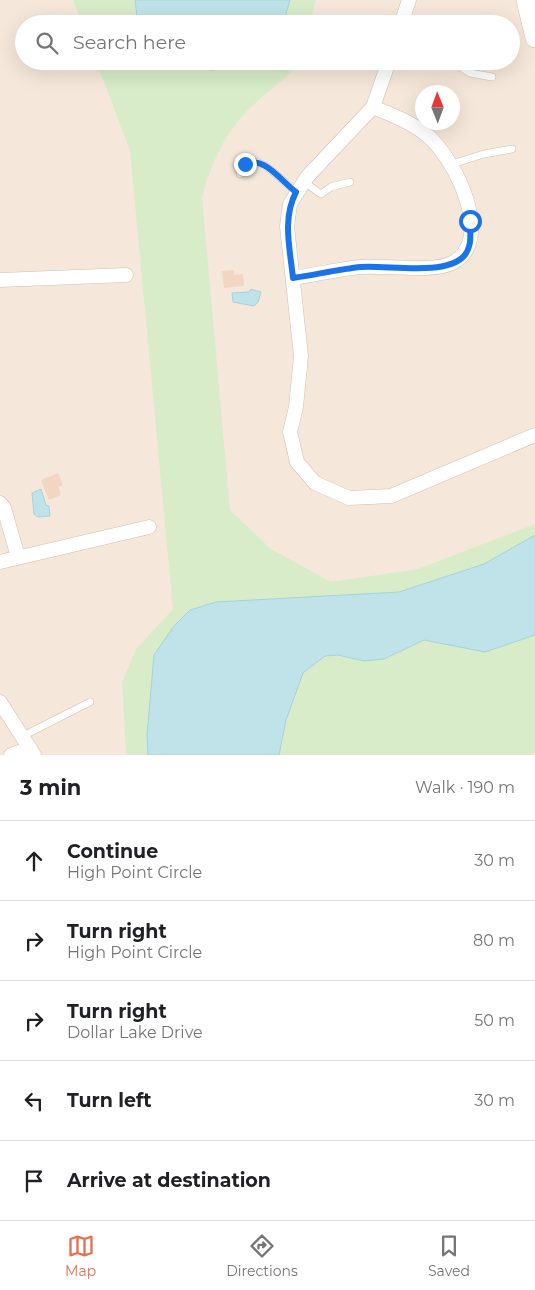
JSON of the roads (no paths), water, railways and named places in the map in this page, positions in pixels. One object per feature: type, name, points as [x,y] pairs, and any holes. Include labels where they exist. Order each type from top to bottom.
[{"type":"street","points":[[404,15],[409,0]]},
{"type":"street","points":[[526,0],[535,38]]},
{"type":"street","points":[[386,70],[373,107],[300,187],[290,204],[287,226],[301,356],[296,407],[290,432],[297,462],[316,483],[349,498],[391,496],[535,435]]},
{"type":"street","points":[[293,278],[361,267],[432,267],[450,264],[463,256],[471,243],[470,221],[464,188],[452,164],[428,136],[407,122],[373,107]]},
{"type":"street","points":[[0,280],[126,275]]},
{"type":"street","points":[[0,503],[4,508],[18,557]]},
{"type":"street","points":[[0,562],[149,527]]},
{"type":"street","points":[[0,702],[29,746],[12,755]]},
{"type":"lane","points":[[466,70],[470,73],[492,77]]},
{"type":"lane","points":[[452,164],[512,148]]},
{"type":"lane","points":[[240,174],[245,164],[250,162],[261,163],[300,187],[321,194],[331,187],[350,182]]},
{"type":"lane","points":[[29,746],[90,702]]},
{"type":"water","points":[[135,0],[290,0],[286,15],[137,15]]},
{"type":"water","points":[[251,289],[261,292],[258,302],[254,306],[233,302],[232,293],[249,292]]},
{"type":"water","points":[[41,489],[46,505],[49,506],[50,516],[38,517],[34,514],[32,493]]},
{"type":"water","points":[[535,535],[535,635],[485,652],[424,640],[384,659],[364,661],[338,655],[325,656],[303,673],[286,720],[279,755],[148,755],[147,735],[154,655],[174,626],[190,610],[216,602],[399,592],[484,564]]}]
